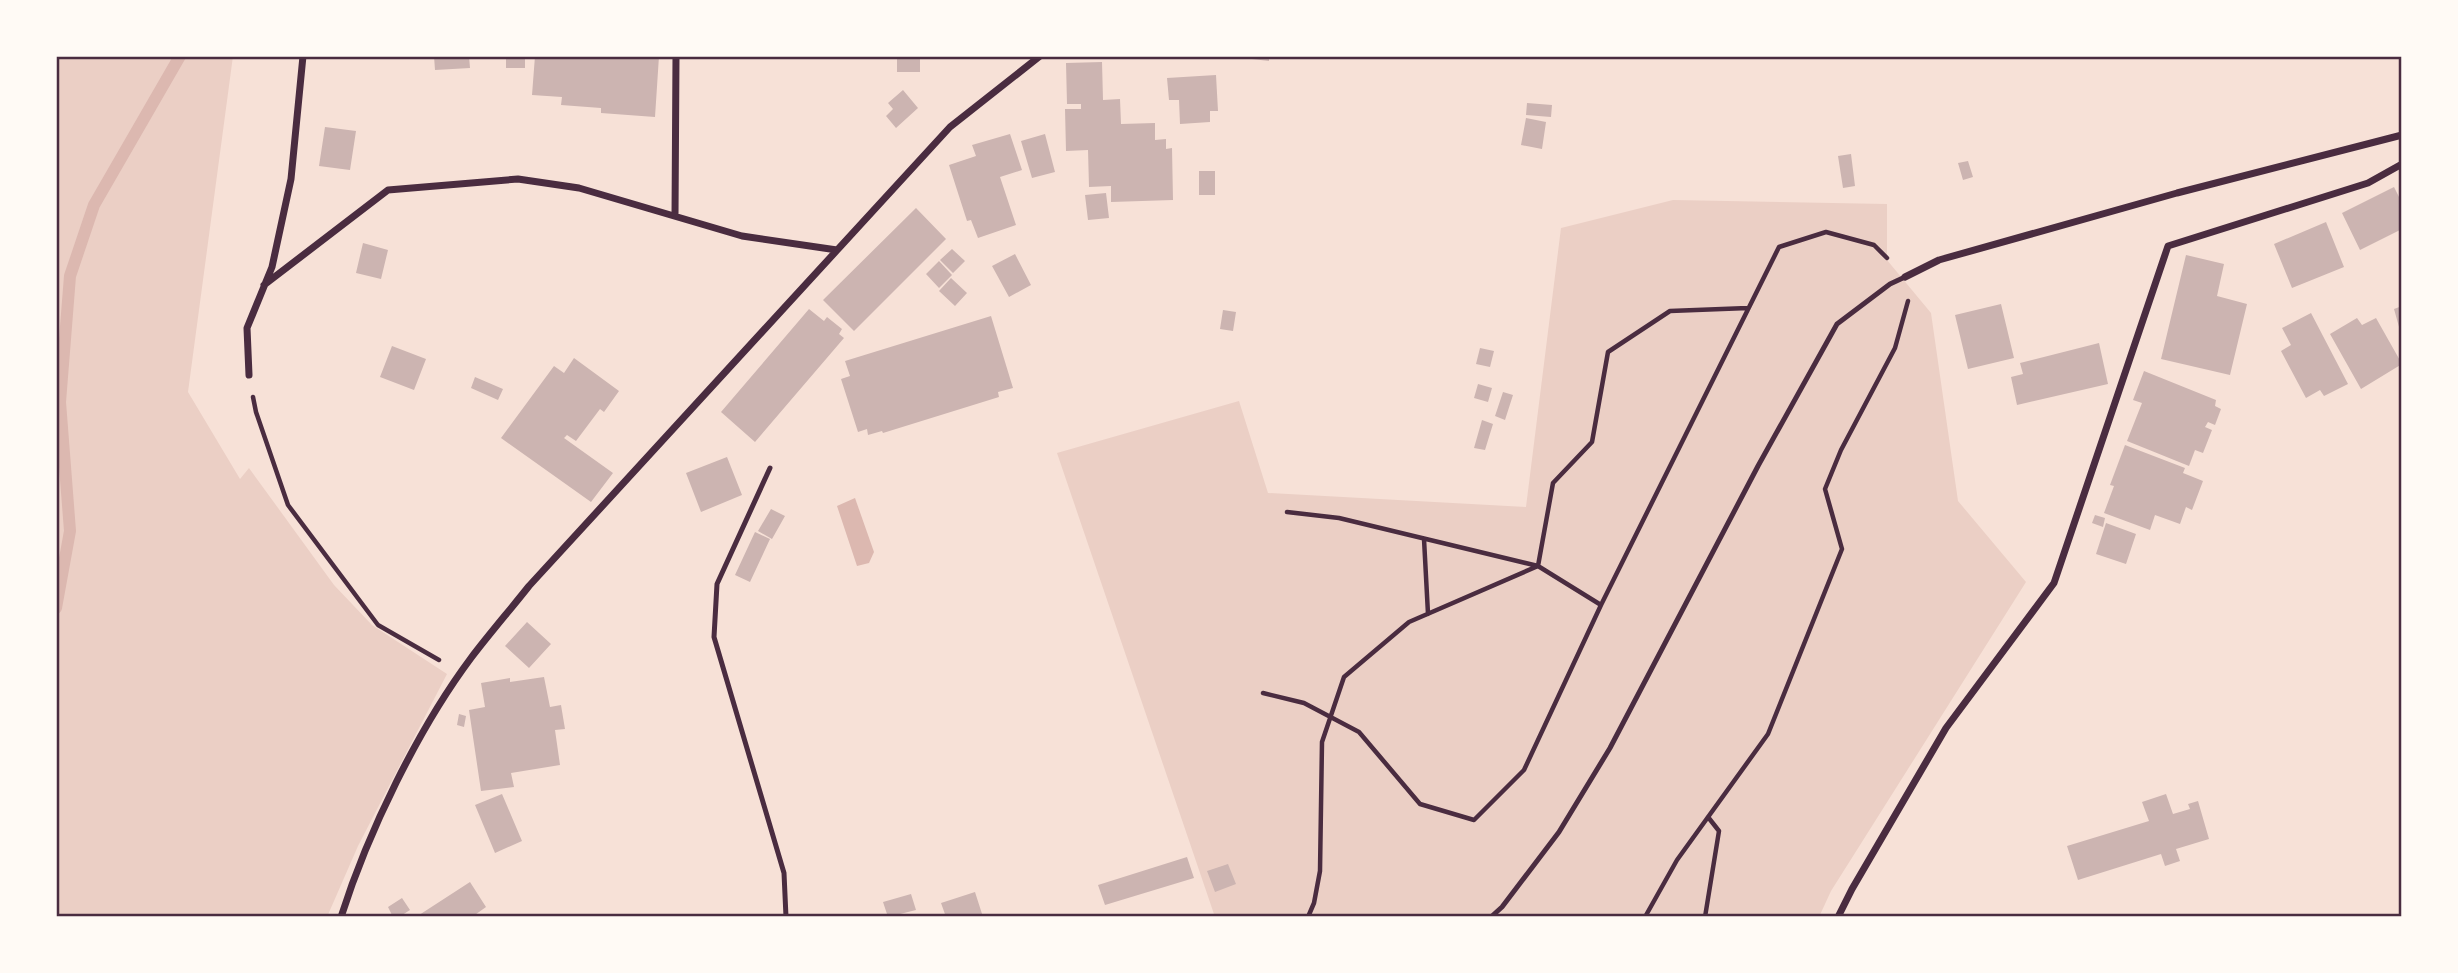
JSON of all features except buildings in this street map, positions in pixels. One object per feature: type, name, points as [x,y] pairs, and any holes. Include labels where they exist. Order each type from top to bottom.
[{"type":"street","points":[[249,375],[247,328],[272,267],[291,179],[303,56]]},
{"type":"street","points":[[675,216],[676,56]]},
{"type":"street","points":[[341,917],[355,872],[407,762],[461,673],[529,586],[950,127],[1040,56]]},
{"type":"street","points":[[1905,277],[1939,260],[2177,193],[2402,135]]},
{"type":"street","points":[[1838,917],[1946,728],[2054,583],[2168,246],[2368,183],[2402,163]]},
{"type":"street","points":[[264,285],[388,190],[518,179],[579,188],[742,236],[837,250]]},
{"type":"lane","points":[[1491,917],[1502,907],[1559,832],[1610,748],[1758,466],[1837,324],[1890,284],[1905,277]]},
{"type":"lane","points":[[770,468],[717,584],[714,637],[784,873],[786,917]]},
{"type":"path","points":[[1263,694],[1304,703],[1359,732],[1420,804],[1474,820],[1524,770],[1601,605],[1779,247],[1826,232],[1874,245],[1905,277],[1908,302],[1895,348],[1841,450],[1825,489],[1842,549],[1768,734],[1677,860],[1645,917]]},
{"type":"path","points":[[1538,566],[1553,483],[1592,442],[1608,352],[1670,312],[1749,308]]},
{"type":"path","points":[[249,375],[256,412],[288,505],[379,625],[461,673]]},
{"type":"path","points":[[1287,512],[1339,518],[1538,566],[1601,605]]},
{"type":"path","points":[[1424,539],[1428,614]]},
{"type":"path","points":[[1308,917],[1314,903],[1320,871],[1322,742],[1344,677],[1409,622],[1538,566]]},
{"type":"path","points":[[1704,917],[1719,831],[1708,817]]},
{"type":"shaded area","points":[[56,56],[233,56],[188,392],[240,479],[249,468],[334,585],[372,625],[447,674],[358,846],[327,917],[56,917]]},
{"type":"shaded area","points":[[1673,200],[1887,204],[1887,260],[1931,313],[1958,501],[2026,582],[1831,891],[1819,917],[1215,917],[1057,453],[1239,401],[1268,493],[1526,507],[1561,228]]},
{"type":"shaded area","points":[[855,498],[874,552],[869,563],[857,566],[837,506]]},
{"type":"waterway","points":[[56,608],[70,531],[60,402],[70,276],[94,205],[180,56]]}]
